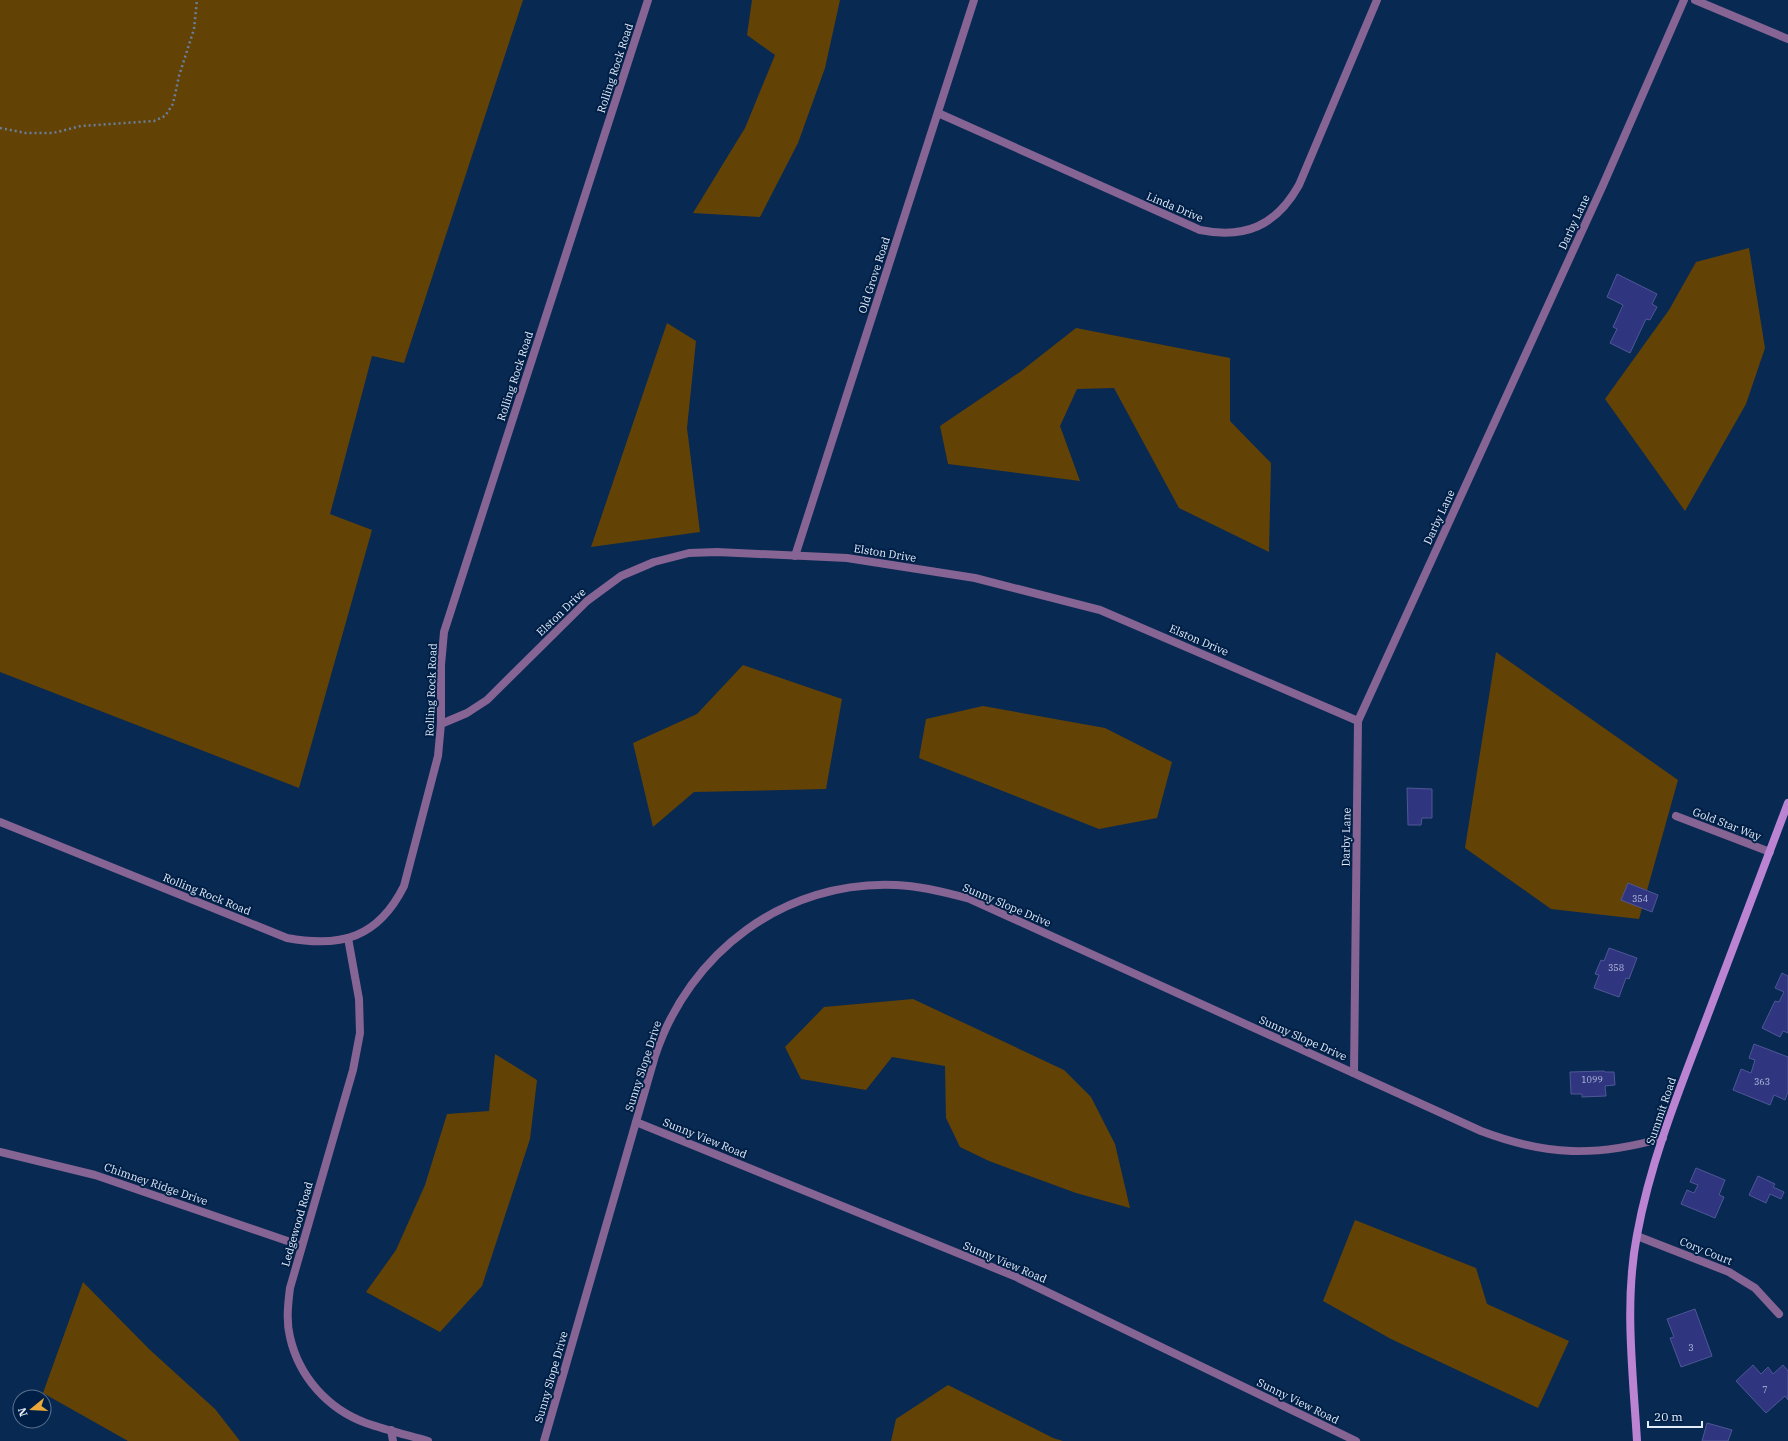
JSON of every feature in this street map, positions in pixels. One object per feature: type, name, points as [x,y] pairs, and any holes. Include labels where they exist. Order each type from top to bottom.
[{"type":"main road","name":"Summit Road","points":[[1637,1441],[1632,1358],[1630,1288],[1637,1236],[1649,1183],[1679,1090],[1788,803]]},
{"type":"street","name":"Rolling Rock Road","points":[[0,822],[287,938],[308,942],[331,942],[348,938],[372,927],[395,904],[404,886],[438,756],[441,724],[441,666],[444,632],[648,0]]},
{"type":"street","name":"Old Grove Road","points":[[795,556],[974,0]]},
{"type":"street","name":"Linda Drive","points":[[938,113],[1200,230],[1216,234],[1233,234],[1250,230],[1265,223],[1279,213],[1290,200],[1298,185],[1377,0]]},
{"type":"street","name":"Darby Lane","points":[[1354,1073],[1358,721],[1603,185],[1684,0]]},
{"type":"street","points":[[1695,0],[1788,39]]},
{"type":"street","name":"Elston Drive","points":[[441,724],[467,713],[487,700],[587,601],[621,576],[654,562],[689,553],[717,552],[847,558],[975,578],[1100,610],[1358,721]]},
{"type":"street","name":"Gold Star Way","points":[[1676,816],[1770,852]]},
{"type":"street","name":"Sunny Slope Drive","points":[[544,1441],[655,1056],[670,1019],[686,992],[713,958],[732,940],[774,912],[821,894],[870,885],[921,887],[946,892],[970,900],[1506,1140],[1532,1147],[1557,1151],[1584,1152],[1636,1146],[1663,1138]]},
{"type":"street","name":"Ledgewood Road","points":[[348,938],[359,999],[360,1033],[353,1070],[290,1288],[287,1312],[290,1336],[297,1359],[309,1380],[325,1398],[344,1413],[366,1423],[428,1441]]},
{"type":"street","name":"Sunny View Road","points":[[636,1122],[1014,1276],[1356,1441]]},
{"type":"street","name":"Chimney Ridge Drive","points":[[0,1152],[95,1175],[302,1246]]},
{"type":"street","name":"Cory Court","points":[[1637,1236],[1729,1272],[1755,1288],[1779,1314]]},
{"type":"street","points":[[391,1430],[393,1441]]},
{"type":"path","points":[[0,128],[26,133],[53,133],[81,126],[154,121],[165,116],[173,104],[179,76],[194,29],[197,0]]},
{"type":"shaded area","points":[[0,0],[523,0],[404,363],[372,356],[330,514],[372,530],[299,788],[0,672]]},
{"type":"shaded area","points":[[752,0],[840,0],[825,68],[798,143],[760,217],[693,213],[745,128],[775,55],[747,35]]},
{"type":"shaded area","points":[[1749,248],[1765,348],[1746,404],[1685,511],[1605,399],[1669,310],[1696,262]]},
{"type":"shaded area","points":[[667,323],[696,341],[687,428],[700,532],[591,547]]},
{"type":"shaded area","points":[[1076,328],[1230,358],[1230,421],[1271,463],[1269,552],[1179,508],[1114,388],[1077,389],[1060,426],[1080,481],[948,464],[940,426],[1020,372]]},
{"type":"shaded area","points":[[1496,652],[1678,780],[1639,919],[1551,909],[1465,848]]},
{"type":"shaded area","points":[[743,665],[842,699],[826,789],[694,792],[653,827],[633,743],[697,714]]},
{"type":"shaded area","points":[[983,706],[1105,728],[1172,762],[1157,818],[1099,829],[919,758],[926,719]]},
{"type":"shaded area","points":[[913,999],[1064,1070],[1091,1097],[1115,1144],[1130,1208],[1076,1193],[989,1161],[960,1147],[946,1118],[945,1066],[892,1057],[866,1090],[801,1079],[785,1047],[824,1007]]},
{"type":"shaded area","points":[[495,1054],[537,1080],[530,1139],[482,1286],[440,1332],[366,1292],[396,1250],[425,1185],[447,1114],[489,1111]]},
{"type":"shaded area","points":[[1355,1220],[1476,1268],[1487,1304],[1569,1341],[1538,1408],[1391,1339],[1323,1301]]},
{"type":"shaded area","points":[[83,1282],[149,1349],[215,1409],[240,1441],[128,1441],[52,1398],[52,1389],[44,1389]]},
{"type":"shaded area","points":[[948,1385],[1053,1438],[1063,1441],[891,1441],[896,1419]]},
{"type":"building","points":[[1617,274],[1657,294],[1652,304],[1657,307],[1650,320],[1646,319],[1630,353],[1610,343],[1617,329],[1613,327],[1623,305],[1607,297]]},
{"type":"building","points":[[1407,788],[1432,789],[1432,818],[1422,818],[1421,825],[1408,825]]},
{"type":"building","points":[[1628,883],[1658,895],[1652,912],[1621,900]]},
{"type":"building","points":[[1609,948],[1637,958],[1629,979],[1626,978],[1619,997],[1594,988],[1599,975],[1595,974],[1601,960],[1604,961]]},
{"type":"building","points":[[1782,973],[1788,976],[1788,1033],[1783,1031],[1780,1037],[1762,1028],[1775,1001],[1779,1002],[1784,992],[1775,988]]},
{"type":"building","points":[[1754,1044],[1788,1057],[1788,1092],[1785,1100],[1774,1095],[1770,1105],[1733,1090],[1741,1069],[1751,1073],[1755,1060],[1749,1058]]},
{"type":"building","points":[[1570,1072],[1614,1072],[1615,1085],[1605,1086],[1606,1096],[1582,1097],[1582,1094],[1571,1094]]},
{"type":"building","points":[[1696,1168],[1725,1180],[1719,1195],[1724,1197],[1715,1218],[1681,1204],[1687,1190],[1694,1193],[1698,1185],[1690,1182]]},
{"type":"building","points":[[1758,1176],[1775,1184],[1773,1187],[1784,1192],[1781,1199],[1770,1194],[1766,1203],[1749,1195]]},
{"type":"building","points":[[1695,1309],[1712,1356],[1681,1367],[1670,1338],[1674,1337],[1667,1319]]},
{"type":"building","points":[[1753,1365],[1761,1374],[1768,1367],[1773,1374],[1783,1365],[1788,1371],[1788,1400],[1785,1396],[1766,1413],[1736,1381]]},
{"type":"building","points":[[1707,1423],[1732,1430],[1728,1441],[1702,1441]]}]
